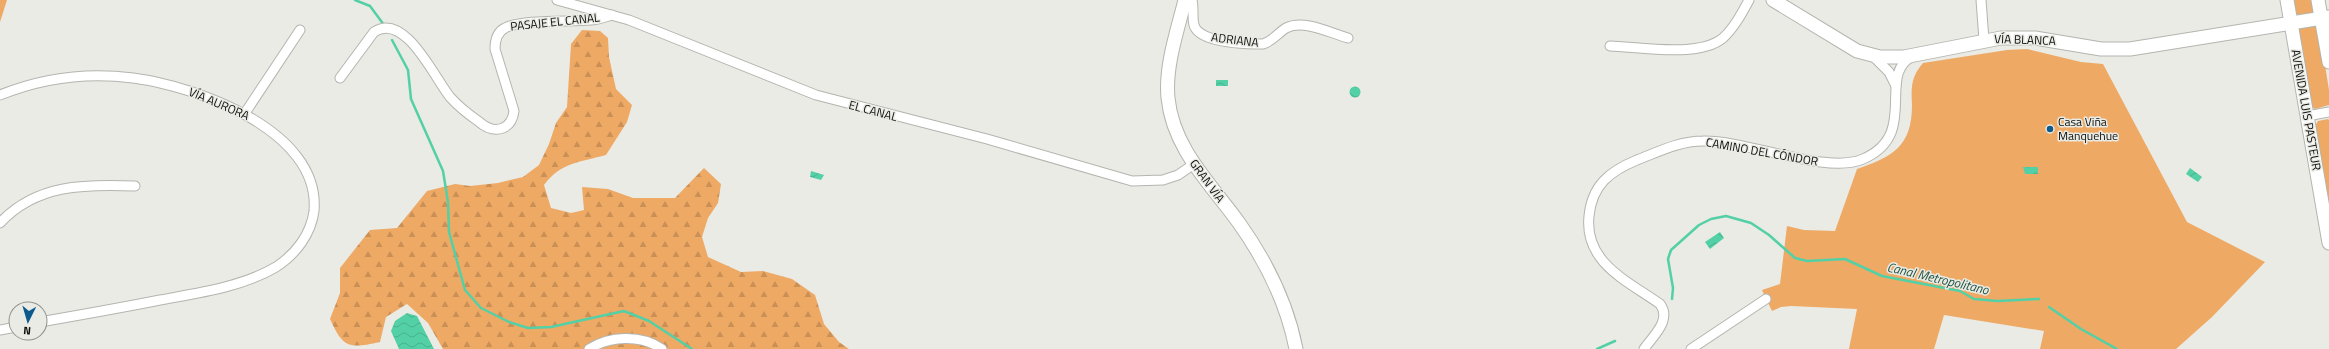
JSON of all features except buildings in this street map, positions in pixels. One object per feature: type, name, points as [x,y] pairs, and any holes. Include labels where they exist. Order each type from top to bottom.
[{"type":"street","name":"EL CANAL","points":[[557,0],[613,15],[816,95],[987,139],[1132,181],[1163,180],[1178,175],[1194,164]]},
{"type":"street","name":"GRAN VÍA","points":[[1185,0],[1170,64],[1168,97],[1175,130],[1194,164],[1238,222],[1264,263],[1285,308],[1296,349]]},
{"type":"street","name":"ADRIANA","points":[[1192,0],[1194,24],[1197,31],[1210,38],[1263,44],[1271,41],[1286,29],[1295,25],[1304,25],[1348,38]]},
{"type":"street","points":[[1610,46],[1700,48],[1721,39],[1730,31],[1749,0]]},
{"type":"street","name":"VÍA BLANCA","points":[[1773,0],[1857,51],[1873,56],[1895,58],[1984,40],[2035,38],[2101,49],[2120,50],[2325,18]]},
{"type":"street","points":[[1981,0],[1984,40]]},
{"type":"street","name":"AVENIDA LUIS PASTEUR","points":[[2287,0],[2329,243]]},
{"type":"street","points":[[2318,0],[2325,18],[2329,62]]},
{"type":"street","name":"PASAJE EL CANAL","points":[[340,78],[374,32],[382,28],[394,29],[426,60],[445,91],[460,108],[488,128],[501,128],[509,124],[514,111],[495,49],[496,40],[500,32],[511,26],[549,21],[593,20],[613,15]]},
{"type":"street","points":[[245,113],[300,30]]},
{"type":"street","name":"CAMINO DEL CÓNDOR","points":[[1644,349],[1663,322],[1664,311],[1660,304],[1612,272],[1602,262],[1594,249],[1590,233],[1589,212],[1596,192],[1605,178],[1618,167],[1679,144],[1696,141],[1712,141],[1754,148],[1832,164],[1855,162],[1877,151],[1892,133],[1896,116],[1896,86],[1899,71],[1903,64],[1917,54]]},
{"type":"street","points":[[1873,56],[1889,72],[1896,86]]},
{"type":"street","name":"VÍA AURORA","points":[[0,95],[25,86],[55,79],[86,76],[117,76],[148,80],[179,88],[245,113],[265,127],[287,147],[298,160],[310,183],[314,206],[312,221],[302,243],[291,255],[270,270],[220,288],[48,320]]},
{"type":"street","points":[[2307,116],[2329,112]]},
{"type":"street","points":[[0,223],[22,204],[53,190],[85,185],[134,186]]},
{"type":"street","points":[[1691,349],[1766,299]]},
{"type":"street","points":[[589,349],[607,341],[633,338],[662,349]]},
{"type":"green space","points":[[0,0],[7,0],[0,22]]},
{"type":"green space","points":[[2292,0],[2313,0],[2315,7],[2312,13],[2299,15],[2294,13]]},
{"type":"green space","points":[[2314,26],[2319,28],[2329,90],[2329,105],[2315,109],[2310,105],[2298,32],[2300,27]]},
{"type":"green space","points":[[582,30],[600,31],[608,38],[609,57],[616,89],[632,105],[627,122],[606,155],[564,167],[551,177],[544,185],[551,208],[571,213],[584,210],[582,187],[608,189],[633,198],[675,198],[704,168],[721,184],[718,203],[708,218],[702,237],[708,257],[741,272],[763,271],[792,279],[815,295],[824,324],[839,342],[849,349],[443,349],[428,323],[407,304],[386,317],[380,342],[354,345],[343,341],[330,319],[340,293],[340,268],[370,230],[397,228],[427,191],[455,184],[470,186],[498,183],[523,177],[539,165],[549,144],[556,123],[567,107],[571,44]]},
{"type":"green space","points":[[2027,49],[2081,62],[2103,64],[2187,222],[2265,262],[2212,317],[2176,349],[2040,349],[2044,331],[1944,315],[1934,349],[1849,349],[1857,309],[1791,306],[1781,307],[1772,311],[1762,290],[1780,284],[1787,226],[1804,230],[1835,231],[1857,169],[1890,155],[1904,141],[1911,119],[1913,82],[1916,73],[1923,63],[2007,50]]},
{"type":"green space","points":[[2328,119],[2329,216],[2315,126],[2318,121]]},
{"type":"water","points":[[1216,80],[1228,80],[1228,86],[1216,86]]},
{"type":"water","points":[[1353,87],[1357,87],[1359,88],[1359,96],[1353,97],[1350,94],[1350,90]]},
{"type":"water","points":[[2023,167],[2038,167],[2038,174],[2025,174]]},
{"type":"water","points":[[2190,168],[2202,177],[2198,182],[2186,174]]},
{"type":"water","points":[[811,171],[824,175],[821,180],[810,177]]},
{"type":"water","points":[[1720,232],[1724,238],[1710,249],[1705,242]]},
{"type":"water","points":[[407,313],[417,316],[434,349],[399,349],[391,331],[395,321]]},
{"type":"waterway","name":"Canal Metropolitano","points":[[355,0],[370,6],[384,25]]},
{"type":"waterway","name":"Canal Metropolitano","points":[[392,40],[408,70],[411,99],[443,171],[448,202],[449,232],[465,290],[481,308],[509,322],[528,328],[551,327],[624,311],[649,321],[692,349]]},
{"type":"waterway","name":"Canal Metropolitano","points":[[1672,299],[1673,288],[1668,259],[1671,250],[1699,225],[1711,219],[1726,216],[1751,223],[1769,235],[1795,258],[1807,261],[1845,259],[1882,276],[1960,291],[1974,299],[1997,301],[2039,299]]},
{"type":"waterway","name":"Canal Metropolitano","points":[[2049,307],[2081,329],[2117,349]]},
{"type":"waterway","name":"Canal Metropolitano","points":[[1597,349],[1615,341]]},
{"type":"place","name":"Casa Viña Manquehue","points":[[2050,129]]}]
